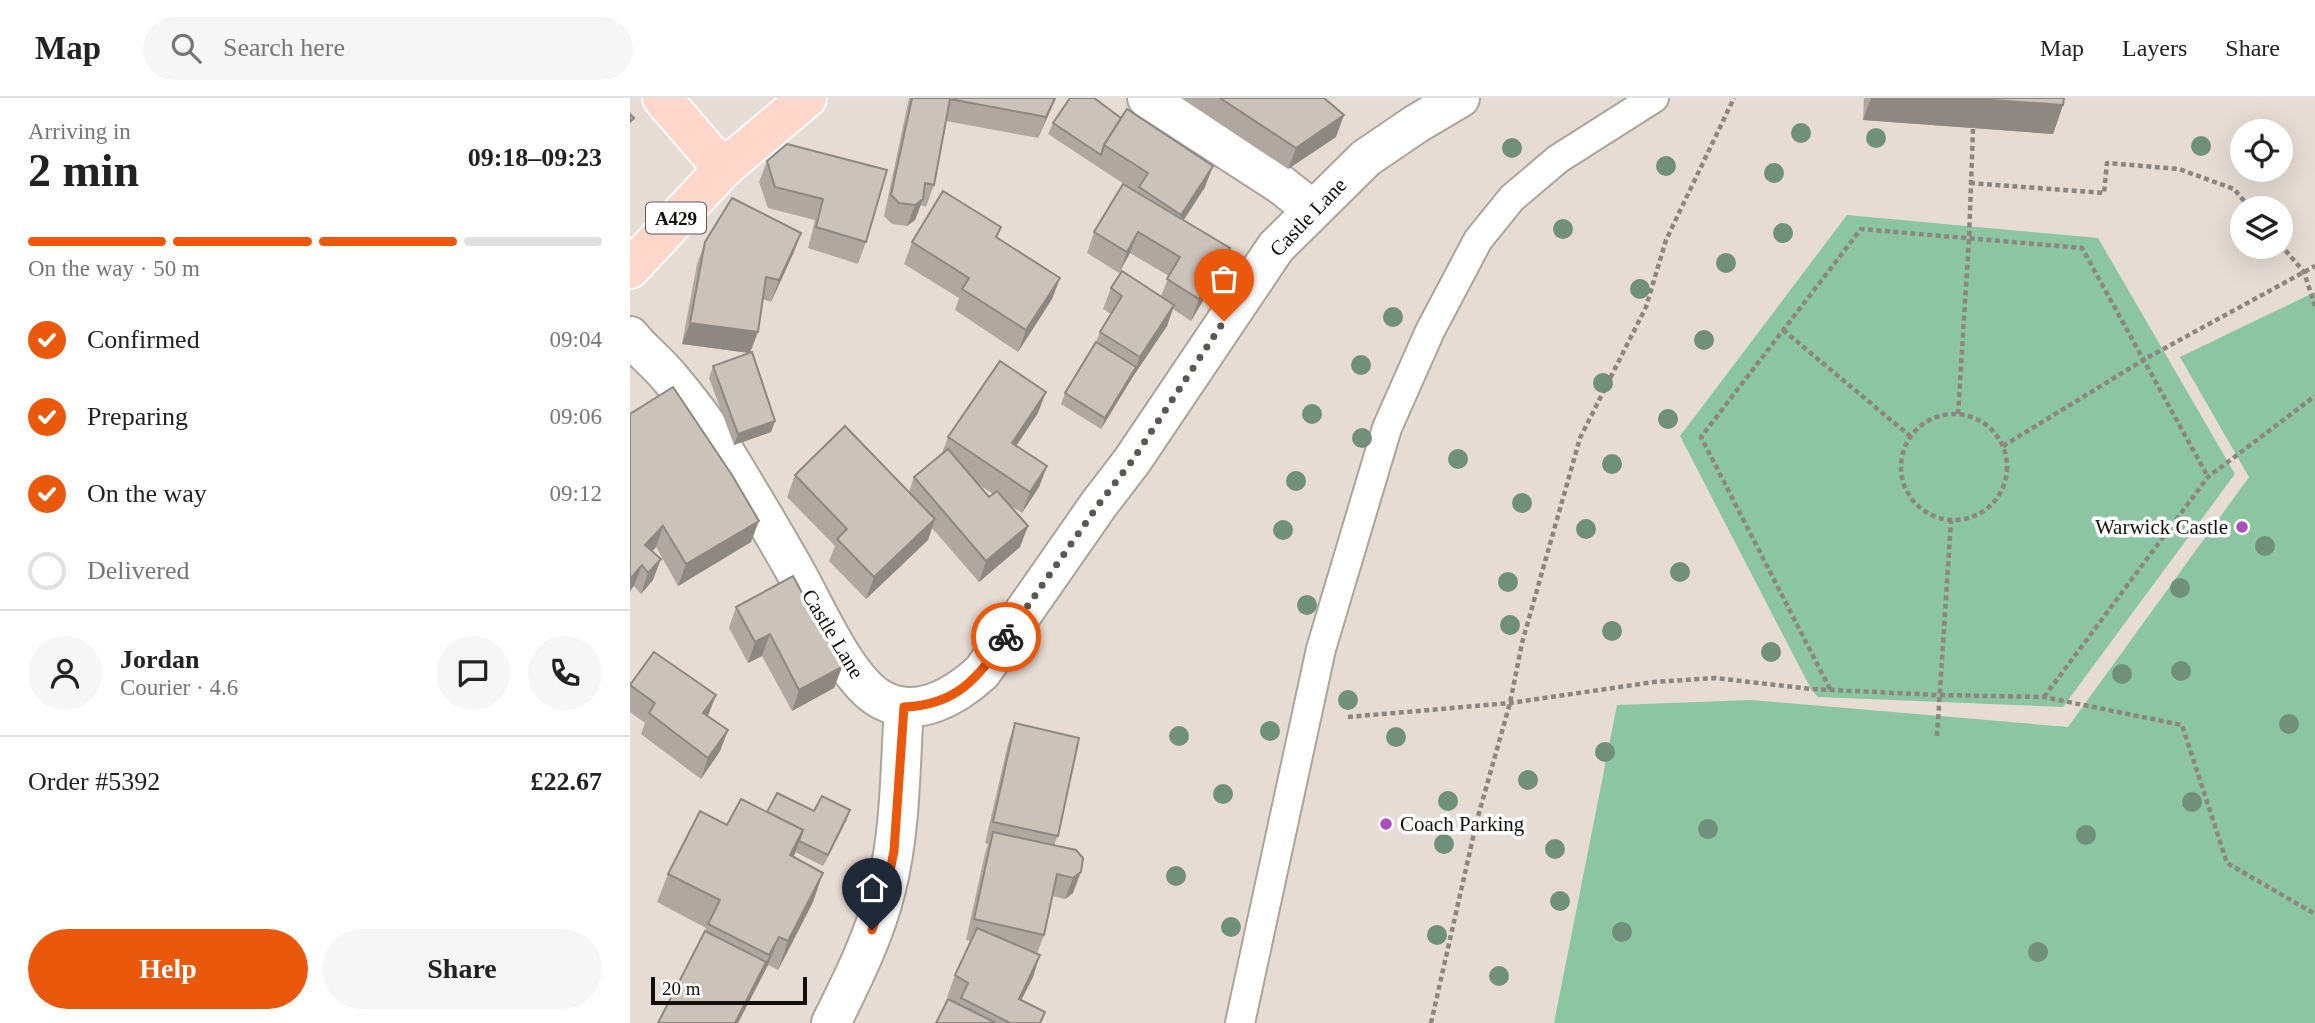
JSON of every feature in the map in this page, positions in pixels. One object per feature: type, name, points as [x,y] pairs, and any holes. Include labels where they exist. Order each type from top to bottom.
[{"type":"main road","points":[[662,98],[723,169]]},
{"type":"main road","name":"A429","points":[[630,269],[723,169],[807,98]]},
{"type":"street","points":[[1147,98],[1280,184],[1313,210]]},
{"type":"street","name":"Castle Lane","points":[[630,336],[670,377],[721,446],[853,672],[865,687],[883,700],[904,707],[923,706],[946,699],[982,672],[1132,461],[1276,247],[1366,158],[1460,98]]},
{"type":"street","points":[[831,1023],[851,984],[886,891],[896,828],[904,707]]},
{"type":"lane","points":[[1240,1023],[1321,649],[1387,428],[1430,331],[1478,240],[1512,198],[1558,159],[1654,98]]},
{"type":"path","points":[[1431,1023],[1477,820],[1510,703],[1522,643],[1580,438],[1646,307],[1666,240],[1734,98]]},
{"type":"path","points":[[1958,414],[1973,129]]},
{"type":"path","points":[[1970,183],[2104,193],[2107,163],[2179,169],[2234,189],[2240,196]]},
{"type":"path","points":[[1830,690],[1701,437],[1861,229],[2081,248],[2208,477]]},
{"type":"path","points":[[2293,259],[2304,272],[2315,306]]},
{"type":"path","points":[[2003,446],[2144,359],[2315,266]]},
{"type":"path","points":[[1783,330],[1910,436]]},
{"type":"path","points":[[2044,697],[2208,477],[2315,396]]},
{"type":"path","points":[[1958,414],[1985,424],[1995,434],[2003,446],[2007,463],[2005,481],[1998,498],[1985,510],[1969,518],[1951,521],[1921,510],[1910,498],[1903,483],[1902,459],[1910,436],[1931,419],[1958,414]]},
{"type":"path","points":[[1937,736],[1951,521]]},
{"type":"path","points":[[1307,721],[1510,703],[1654,682],[1714,678],[1830,690],[2044,697],[2182,724],[2227,863],[2315,914]]},
{"type":"green space","points":[[1847,215],[2098,238],[2235,474],[2063,707],[1818,697],[1811,689],[1680,436]]},
{"type":"green space","points":[[2315,292],[2315,1023],[1554,1023],[1617,705],[1751,700],[2068,727],[2249,477],[2180,357]]},
{"type":"building","points":[[912,98],[1055,98],[1046,117],[950,99],[934,185],[925,183],[923,199],[915,205],[899,203],[891,195]]},
{"type":"building","points":[[1070,98],[1094,98],[1121,118],[1104,145],[1101,155],[1053,123]]},
{"type":"building","points":[[1220,98],[1324,98],[1344,115],[1296,148]]},
{"type":"building","points":[[1965,98],[2064,98],[2063,105]]},
{"type":"building","points":[[1127,109],[1213,166],[1181,215],[1139,187],[1148,173],[1104,145]]},
{"type":"building","points":[[787,144],[887,170],[866,242],[816,227],[823,199],[775,187],[767,161]]},
{"type":"building","points":[[1123,184],[1230,248],[1199,299],[1167,279],[1180,257],[1138,232],[1127,252],[1094,232]]},
{"type":"building","points":[[943,191],[1001,227],[996,237],[1060,278],[1026,330],[962,289],[969,278],[912,242]]},
{"type":"building","points":[[732,198],[801,233],[779,280],[766,277],[758,332],[690,323],[705,242]]},
{"type":"building","points":[[1122,271],[1174,305],[1140,357],[1100,332],[1122,296],[1111,288]]},
{"type":"building","points":[[1096,342],[1136,367],[1105,418],[1065,393]]},
{"type":"building","points":[[752,352],[775,421],[738,434],[713,366]]},
{"type":"building","points":[[1000,361],[1046,392],[1012,443],[1047,466],[1030,492],[948,437]]},
{"type":"building","points":[[673,387],[732,475],[759,521],[686,564],[663,526],[645,545],[661,559],[648,573],[642,565],[630,579],[630,414]]},
{"type":"building","points":[[845,426],[935,519],[874,577],[837,539],[847,529],[795,475]]},
{"type":"building","points":[[948,449],[989,497],[997,491],[1028,526],[986,561],[914,477]]},
{"type":"building","points":[[793,576],[842,667],[799,690],[770,634],[755,642],[736,607]]},
{"type":"building","points":[[654,652],[716,695],[703,713],[728,730],[708,758],[649,713],[655,703],[630,685]]},
{"type":"building","points":[[1015,723],[1079,738],[1058,836],[993,822]]},
{"type":"building","points":[[777,793],[814,811],[822,796],[850,810],[828,855],[799,841],[803,830],[767,812]]},
{"type":"building","points":[[741,799],[803,830],[790,855],[823,873],[788,941],[779,937],[769,955],[708,924],[720,900],[668,874],[700,811],[727,825]]},
{"type":"building","points":[[993,832],[1076,850],[1083,858],[1081,872],[1073,878],[1057,874],[1044,935],[974,919]]},
{"type":"building","points":[[977,928],[1040,955],[1019,999],[1045,1012],[1040,1023],[1010,1023],[961,998],[968,983],[955,975]]},
{"type":"building","points":[[705,931],[766,962],[735,1023],[658,1023]]},
{"type":"building","points":[[948,999],[996,1023],[936,1023]]},
{"type":"way so far","points":[[1006,637],[1132,461],[1224,321]]},
{"type":"place","name":"Warwick Castle","points":[[2242,527]]},
{"type":"place","name":"Coach Parking","points":[[1386,824]]},
{"type":"route","points":[[872,930],[886,891],[894,851],[904,707],[923,706],[946,699],[964,688],[982,672],[1006,637]]}]
